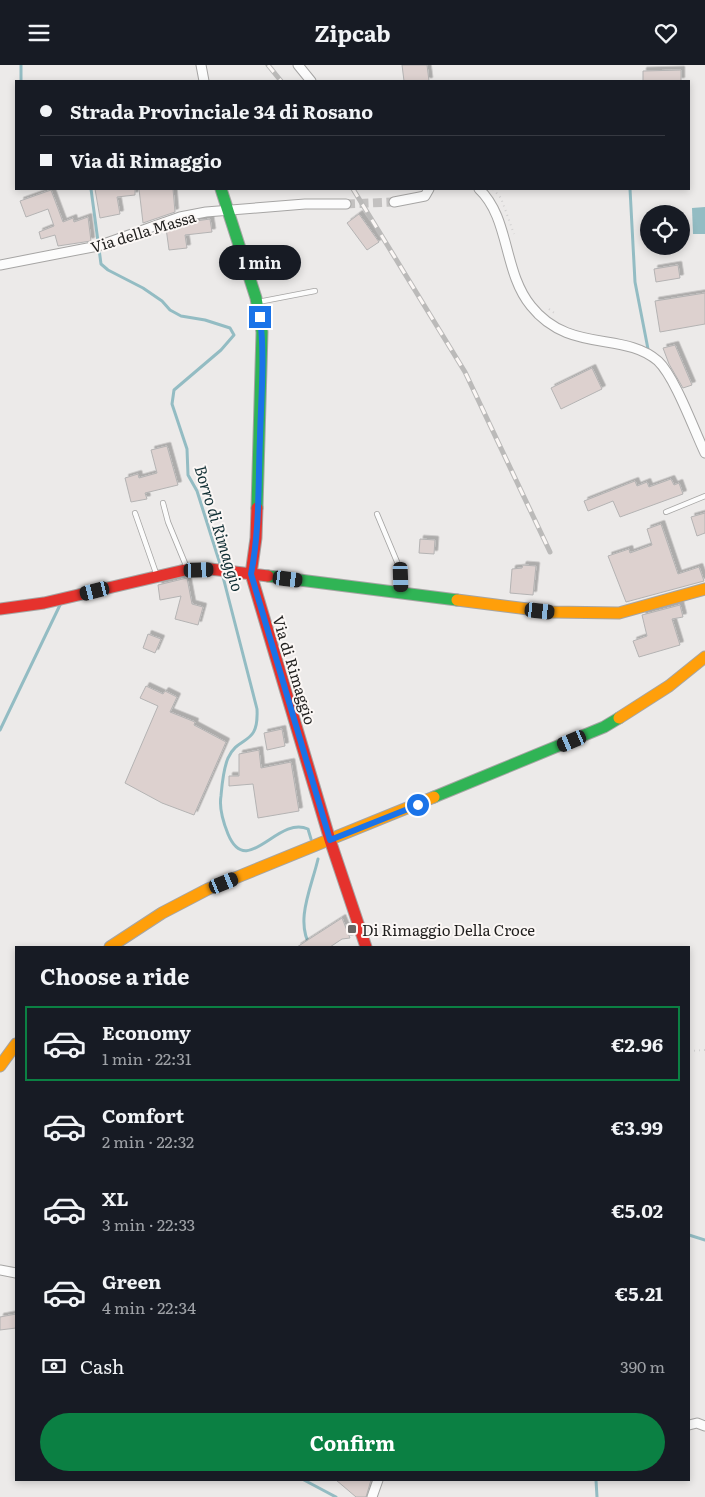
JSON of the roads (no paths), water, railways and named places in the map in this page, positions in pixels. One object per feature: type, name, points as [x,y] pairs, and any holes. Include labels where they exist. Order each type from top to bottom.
[{"type":"street","points":[[202,65],[204,80]]},
{"type":"street","points":[[298,65],[310,80]]},
{"type":"street","name":"Via di Rimaggio","points":[[221,190],[257,302],[263,351],[256,538],[251,574],[327,841],[366,946]]},
{"type":"street","points":[[394,202],[424,196],[428,190]]},
{"type":"street","points":[[480,190],[493,207],[516,281],[532,308],[565,333],[587,340],[636,350],[658,362],[669,377],[705,453]]},
{"type":"street","name":"Via della Massa","points":[[0,265],[89,248],[180,217],[228,209],[304,204],[346,204]]},
{"type":"street","points":[[0,609],[44,603],[188,570],[210,569],[552,612],[620,613],[705,589]]},
{"type":"street","points":[[111,946],[147,922],[208,889],[604,727],[666,689],[705,657]]},
{"type":"street","points":[[0,1066],[15,1045]]},
{"type":"street","points":[[0,1270],[15,1273]]},
{"type":"street","points":[[690,1425],[697,1423],[705,1426]]},
{"type":"street","points":[[372,1497],[378,1481]]},
{"type":"lane","points":[[257,302],[315,291]]},
{"type":"lane","points":[[666,512],[705,496]]},
{"type":"lane","points":[[163,503],[168,522],[188,570]]},
{"type":"lane","points":[[135,513],[157,576]]},
{"type":"lane","points":[[377,513],[400,569],[402,593]]},
{"type":"water","points":[[705,207],[705,234],[693,234],[692,208]]},
{"type":"waterway","name":"Borro di Rimaggio","points":[[21,65],[21,80]]},
{"type":"waterway","name":"Borro di Rimaggio","points":[[91,190],[101,264],[108,270],[143,288],[162,301],[170,310],[181,316],[205,320],[230,328],[234,335],[221,350],[174,390],[172,404],[187,449],[188,475],[197,491],[221,567]]},
{"type":"waterway","points":[[630,190],[635,282],[648,349]]},
{"type":"waterway","name":"Borro di Rimaggio","points":[[222,573],[257,709],[257,721],[252,735],[232,751],[225,767],[222,782],[221,810],[228,834],[236,846],[244,851],[253,849],[285,830],[296,827],[308,829],[311,839]]},
{"type":"waterway","points":[[0,730],[60,605]]},
{"type":"waterway","name":"Borro di Rimaggio","points":[[310,946],[306,937],[304,915],[318,859]]},
{"type":"waterway","points":[[690,1235],[705,1240]]},
{"type":"waterway","name":"Borro di Rimaggio","points":[[306,1481],[336,1497]]},
{"type":"waterway","points":[[596,1481],[597,1497]]},
{"type":"tunnel","points":[[346,204],[394,202]]},
{"type":"railway","points":[[268,65],[280,80]]},
{"type":"railway","points":[[354,190],[465,372],[550,552]]},
{"type":"place","name":"Di Rimaggio Della Croce","points":[[352,929]]}]
